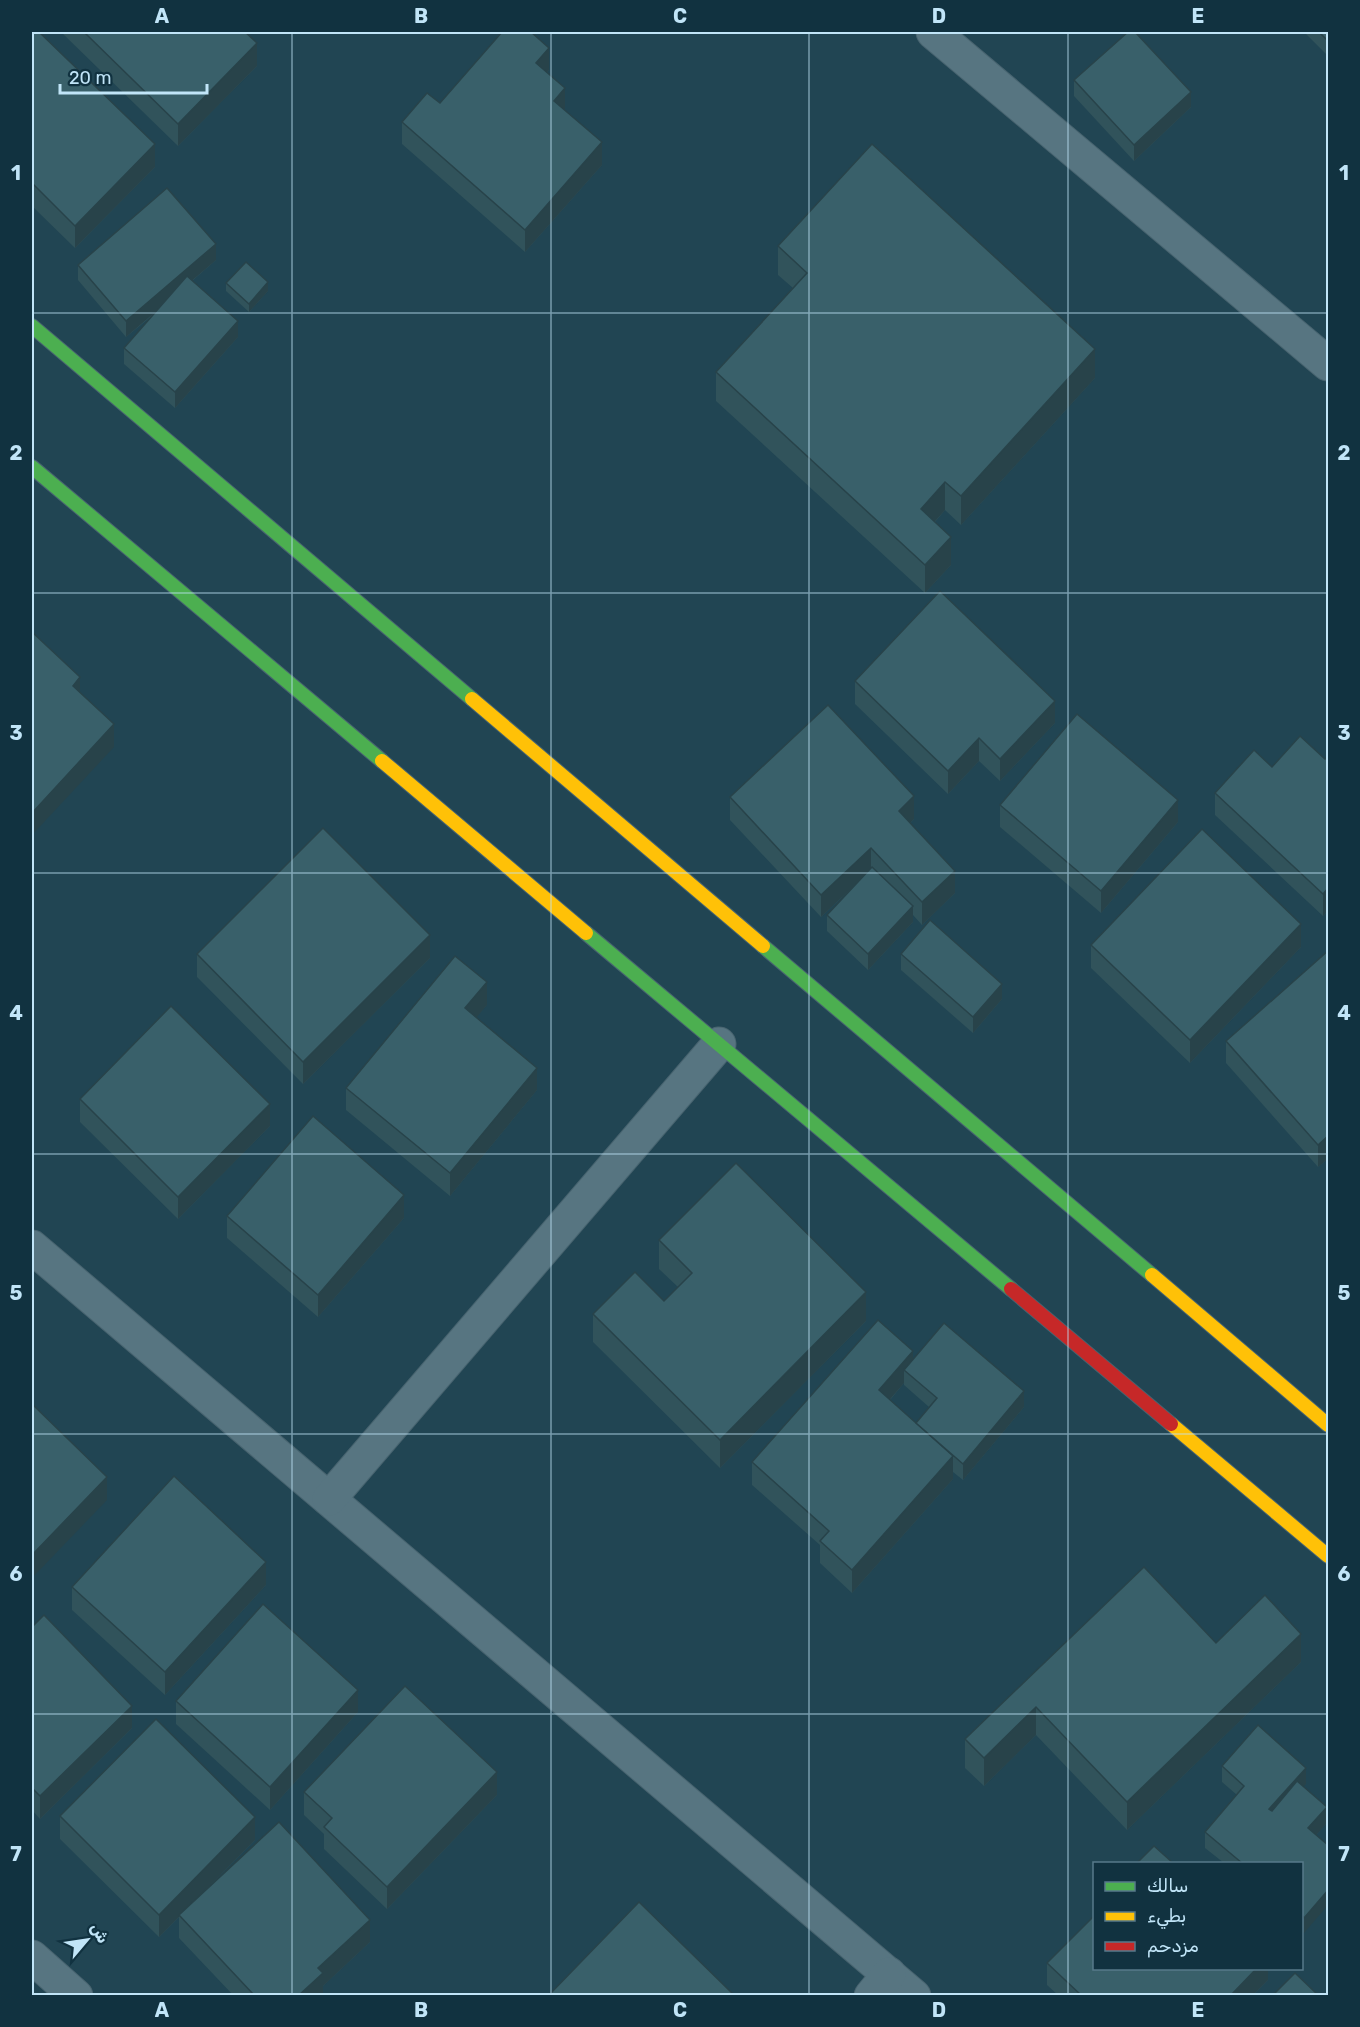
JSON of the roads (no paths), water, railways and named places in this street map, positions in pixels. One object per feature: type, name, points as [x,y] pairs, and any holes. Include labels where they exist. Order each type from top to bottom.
[{"type":"street","points":[[933,32],[1329,364]]},
{"type":"street","points":[[32,326],[1329,1425]]},
{"type":"street","points":[[32,467],[1329,1556]]},
{"type":"street","points":[[329,1499],[719,1044]]},
{"type":"street","points":[[32,1247],[329,1499],[880,1985],[914,1995]]},
{"type":"street","points":[[32,1957],[76,1995]]}]
